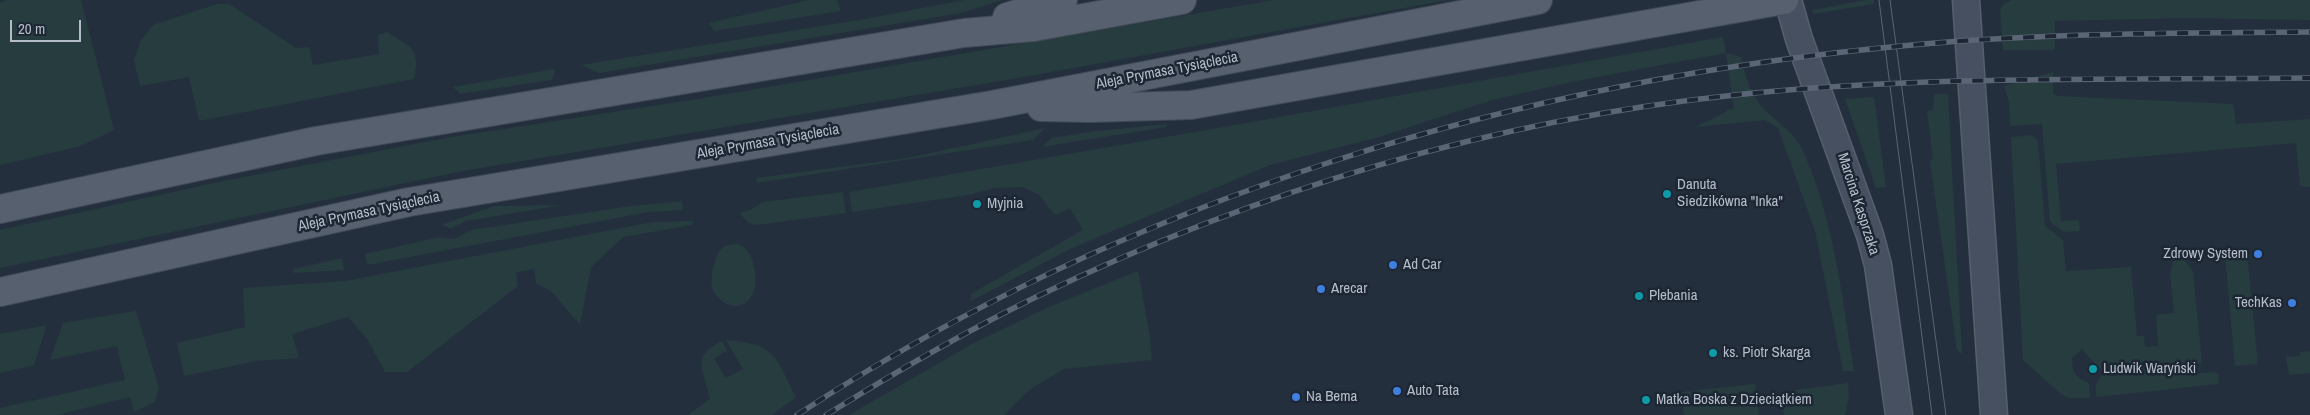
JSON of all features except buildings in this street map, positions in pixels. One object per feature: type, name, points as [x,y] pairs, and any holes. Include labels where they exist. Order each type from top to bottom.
[{"type":"main road","points":[[964,33],[1063,0]]},
{"type":"main road","points":[[0,209],[316,141],[964,33],[1034,27],[1182,0]]},
{"type":"main road","name":"Aleja Prymasa Tysiąclecia","points":[[0,292],[408,202],[992,105],[1538,0]]},
{"type":"main road","points":[[992,105],[1090,108],[1191,105],[1784,0]]},
{"type":"main road","name":"Marcina Kasprzaka","points":[[1788,0],[1799,39],[1870,235],[1878,265],[1899,415]]},
{"type":"main road","points":[[1966,0],[1994,415]]},
{"type":"green space","points":[[7,0],[81,0],[114,130],[81,146],[0,165],[0,3]]},
{"type":"green space","points":[[809,0],[837,0],[841,11],[714,31],[709,23]]},
{"type":"green space","points":[[964,0],[1003,0],[961,13],[599,73],[581,65],[865,19]]},
{"type":"green space","points":[[1274,0],[1448,0],[1024,77],[463,171],[0,268],[0,230],[223,181],[446,138],[716,96]]},
{"type":"green space","points":[[1874,0],[1874,4],[1813,14],[1812,10]]},
{"type":"green space","points":[[2012,0],[2310,0],[2310,20],[2188,18],[2055,21],[2055,50],[2003,50],[2000,9],[2004,4]]},
{"type":"green space","points":[[217,4],[229,4],[296,48],[309,47],[313,65],[379,54],[378,35],[387,32],[402,41],[415,54],[416,69],[414,79],[199,121],[189,77],[140,86],[134,60],[140,42],[153,25]]},
{"type":"green space","points":[[1723,37],[1726,53],[1576,81],[1492,100],[1379,137],[1270,165],[1070,249],[971,301],[971,294],[1083,230],[1070,208],[1054,214],[1039,195],[1023,187],[995,188],[968,195],[852,212],[849,192]]},
{"type":"green space","points":[[1726,53],[1741,57],[1751,90],[1763,108],[1790,132],[1799,143],[1813,175],[1836,258],[1854,371],[1843,371],[1815,231],[1778,128],[1765,120],[1695,127],[1726,112],[1726,110],[1734,109]]},
{"type":"green space","points":[[554,69],[554,75],[551,80],[460,94],[453,87]]},
{"type":"green space","points":[[2053,72],[2053,94],[2057,96],[2233,104],[2236,124],[2310,119],[2310,187],[2300,186],[2296,143],[2056,164],[2061,221],[2079,220],[2080,231],[2064,232],[2050,222],[2042,124],[2010,126],[2009,102],[2004,86]]},
{"type":"green space","points":[[1934,94],[1948,94],[1962,354],[1957,350],[1930,162],[1933,158],[1927,111],[1933,110]]},
{"type":"green space","points":[[1874,97],[1886,187],[1876,188],[1845,99]]},
{"type":"green space","points":[[1167,124],[1166,127],[1042,147],[1052,138],[1096,131]]},
{"type":"green space","points":[[1045,128],[1033,140],[757,183],[756,178],[908,158]]},
{"type":"green space","points":[[2032,135],[2038,141],[2045,226],[2063,240],[2066,271],[2131,267],[2137,336],[2144,336],[2145,347],[2158,346],[2156,315],[2174,313],[2170,275],[2173,260],[2177,259],[2177,249],[2193,271],[2202,363],[2193,364],[2193,374],[2215,372],[2218,374],[2219,384],[2096,397],[2096,385],[2103,372],[2082,349],[2072,358],[2073,367],[2075,374],[2080,379],[2089,383],[2090,398],[2069,398],[2062,395],[2023,360],[2011,137]]},
{"type":"green space","points":[[843,192],[846,213],[756,225],[749,223],[739,213],[750,210],[763,202]]},
{"type":"green space","points":[[682,201],[683,210],[649,212],[367,265],[365,254],[440,237],[454,239],[471,230],[631,206]]},
{"type":"green space","points":[[562,205],[466,221],[451,228],[441,225],[494,206]]},
{"type":"green space","points":[[693,221],[692,225],[623,237],[591,267],[580,325],[552,292],[536,283],[534,269],[516,272],[518,286],[407,372],[385,372],[368,340],[348,317],[292,334],[299,358],[256,361],[184,376],[177,343],[245,327],[243,288],[345,281],[653,222]]},
{"type":"green space","points":[[737,244],[747,250],[753,261],[755,286],[749,300],[737,306],[725,303],[719,299],[712,288],[712,282],[713,270],[719,252],[725,246]]},
{"type":"green space","points":[[2247,253],[2258,364],[2235,366],[2225,255]]},
{"type":"green space","points":[[342,258],[344,270],[294,273],[293,269]]},
{"type":"green space","points":[[1138,271],[1150,336],[1152,360],[1064,369],[1029,390],[1004,415],[849,415],[972,344],[1051,306]]},
{"type":"green space","points":[[136,311],[159,388],[155,402],[134,412],[130,397],[56,415],[0,415],[0,408],[125,380],[117,346],[50,360],[63,323]]},
{"type":"green space","points":[[47,325],[34,365],[0,373],[0,334]]},
{"type":"green space","points":[[726,340],[755,345],[772,354],[796,397],[772,415],[688,415],[710,399],[703,373],[702,359],[712,347],[722,341],[727,350],[714,359],[726,378],[743,369]]},
{"type":"green space","points":[[2310,351],[2310,373],[2289,375],[2286,357],[2300,356],[2300,352]]},
{"type":"green space","points":[[1848,383],[1849,396],[1845,415],[1784,415],[1781,392]]},
{"type":"green space","points":[[1755,384],[1759,415],[1684,415],[1681,392]]},
{"type":"tram line","points":[[1879,0],[1932,415]]},
{"type":"tram line","points":[[1890,0],[1946,415]]},
{"type":"railway","points":[[797,415],[924,338],[1056,271],[1192,212],[1331,162],[1474,120],[1619,87],[1765,62],[1912,45],[2061,36],[2310,32]]},
{"type":"railway","points":[[826,415],[903,368],[982,324],[1119,259],[1204,224],[1290,193],[1377,166],[1465,142],[1554,122],[1644,107],[1735,95],[1807,89],[1951,81],[2310,78]]},
{"type":"place","name":"Danuta Siedzikówna \"Inka\"","points":[[1667,194]]},
{"type":"place","name":"Myjnia","points":[[977,204]]},
{"type":"place","name":"Zdrowy System","points":[[2258,254]]},
{"type":"place","name":"Ad Car","points":[[1393,265]]},
{"type":"place","name":"Arecar","points":[[1321,289]]},
{"type":"place","name":"Plebania","points":[[1639,296]]},
{"type":"place","name":"TechKas","points":[[2292,303]]},
{"type":"place","name":"ks. Piotr Skarga","points":[[1713,353]]},
{"type":"place","name":"Ludwik Waryński","points":[[2093,369]]},
{"type":"place","name":"Auto Tata","points":[[1397,391]]},
{"type":"place","name":"Na Bema","points":[[1296,397]]},
{"type":"place","name":"Matka Boska z Dzieciątkiem","points":[[1646,400]]}]
